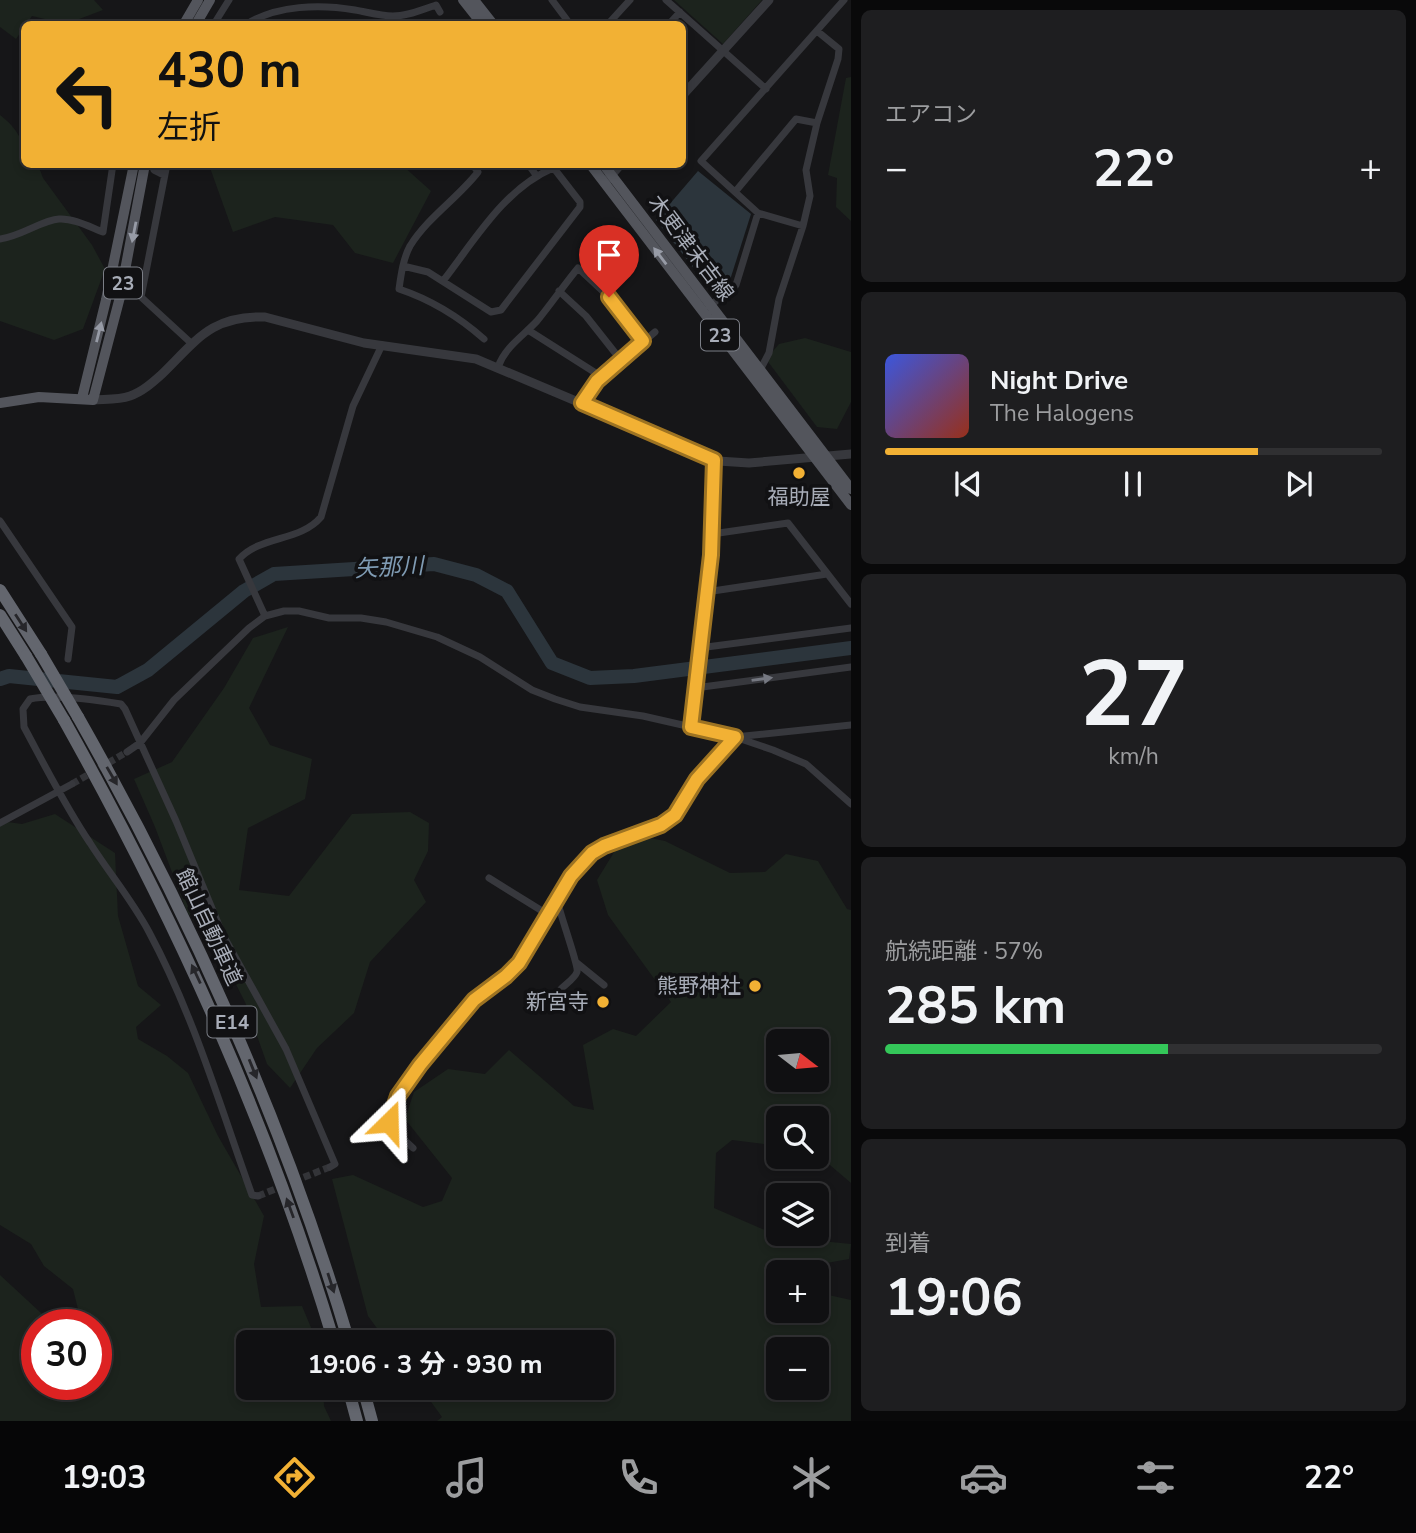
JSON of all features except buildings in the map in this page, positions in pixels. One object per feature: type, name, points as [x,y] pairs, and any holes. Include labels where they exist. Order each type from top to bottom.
[{"type":"highway","name":"館山自動車道","points":[[1,591],[41,654],[128,805],[184,915],[240,1038],[310,1219],[345,1330]]},
{"type":"highway","name":"館山自動車道","points":[[0,615],[116,812],[165,909],[222,1033],[296,1223],[330,1330]]},
{"type":"highway","points":[[351,1400],[357,1421]]},
{"type":"highway","points":[[366,1400],[372,1421]]},
{"type":"main road","points":[[186,21],[198,0]]},
{"type":"main road","points":[[198,21],[209,0]]},
{"type":"main road","points":[[463,0],[480,21]]},
{"type":"main road","points":[[474,0],[491,21]]},
{"type":"main road","name":"23","points":[[87,399],[133,168]]},
{"type":"main road","name":"23","points":[[87,399],[120,297],[149,168]]},
{"type":"main road","name":"木更津末吉線","points":[[595,168],[608,179],[711,305],[760,370],[851,505]]},
{"type":"main road","name":"木更津末吉線","points":[[604,168],[608,179],[820,457],[851,489]]},
{"type":"main road","points":[[0,403],[39,397],[87,399]]},
{"type":"street","points":[[216,21],[229,0]]},
{"type":"street","points":[[552,0],[568,21]]},
{"type":"street","points":[[611,21],[630,0]]},
{"type":"street","points":[[666,0],[766,89]]},
{"type":"street","points":[[686,92],[769,0]]},
{"type":"street","points":[[803,226],[758,213],[701,161],[845,0]]},
{"type":"street","points":[[252,21],[277,12],[308,8],[351,9],[391,16],[405,15],[436,5],[440,12]]},
{"type":"street","points":[[671,21],[680,12]]},
{"type":"street","points":[[760,370],[769,353],[779,299],[803,226],[810,196],[806,170],[817,123],[838,59],[839,49],[817,31]]},
{"type":"street","points":[[735,192],[796,119],[817,123]]},
{"type":"street","points":[[103,232],[112,168]]},
{"type":"street","points":[[151,168],[164,175]]},
{"type":"street","points":[[166,168],[141,298],[191,343]]},
{"type":"street","points":[[475,168],[478,172],[466,187],[428,222],[409,248],[399,289],[424,297],[459,317],[484,339]]},
{"type":"street","points":[[531,168],[536,175]]},
{"type":"street","points":[[403,266],[428,272],[491,312],[501,310],[580,207],[580,202],[553,168],[536,175],[504,201],[443,281]]},
{"type":"street","points":[[608,179],[618,168]]},
{"type":"street","points":[[711,305],[736,285],[758,213]]},
{"type":"street","points":[[0,239],[58,219],[68,219],[103,232],[118,241]]},
{"type":"street","points":[[498,367],[509,348],[528,330],[578,268],[609,297],[643,341]]},
{"type":"street","points":[[559,291],[586,316],[621,359]]},
{"type":"street","points":[[87,399],[131,396],[144,389],[208,328],[250,316],[265,317],[364,343],[463,356],[498,367],[714,460],[749,463],[851,454]]},
{"type":"street","points":[[528,330],[601,377]]},
{"type":"street","points":[[582,403],[601,377],[655,332]]},
{"type":"street","points":[[265,616],[239,559],[249,550],[296,534],[321,517],[353,406],[382,345]]},
{"type":"street","points":[[691,727],[712,534],[714,460]]},
{"type":"street","points":[[0,521],[72,627],[68,659]]},
{"type":"street","points":[[712,534],[788,523],[851,604]]},
{"type":"street","points":[[706,592],[827,574]]},
{"type":"street","points":[[127,752],[140,743],[174,700],[248,628],[265,616],[284,611],[299,611],[329,618],[361,618],[386,622],[449,642],[480,657],[532,690],[580,707],[643,716],[735,737],[806,764],[851,804]]},
{"type":"street","points":[[699,651],[851,628]]},
{"type":"street","points":[[695,685],[851,667]]},
{"type":"street","points":[[258,1196],[252,1195],[202,1048],[169,972],[137,910],[89,842],[24,727],[23,709],[30,699],[53,698],[121,704],[223,935],[273,1023],[306,1093],[334,1164],[330,1167]]},
{"type":"street","points":[[414,1148],[389,1122],[398,1096],[474,1000],[519,963],[571,876],[592,853],[661,825],[675,815],[697,779],[735,737],[851,725]]},
{"type":"street","points":[[0,823],[60,793],[72,784]]},
{"type":"street","points":[[489,878],[547,914]]},
{"type":"street","points":[[557,899],[567,939],[577,963],[604,985]]},
{"type":"street","points":[[561,989],[575,975],[577,963]]},
{"type":"shaded area","points":[[0,0],[94,0],[103,10],[74,21],[53,21],[32,16],[29,21],[21,21],[21,32],[16,39],[0,27]]},
{"type":"shaded area","points":[[674,0],[762,0],[723,44]]},
{"type":"shaded area","points":[[851,77],[851,221],[836,207],[837,178],[828,175],[846,78]]},
{"type":"shaded area","points":[[0,115],[19,136],[21,168],[39,168],[43,178],[92,245],[105,269],[83,329],[54,340],[0,321]]},
{"type":"shaded area","points":[[210,168],[405,168],[431,191],[393,263],[355,253],[333,225],[275,217],[233,232]]},
{"type":"shaded area","points":[[698,171],[751,214],[730,280],[714,294],[656,220]]},
{"type":"shaded area","points":[[805,338],[851,352],[851,402],[837,429],[817,427],[766,359],[779,344]]},
{"type":"shaded area","points":[[288,627],[249,708],[270,745],[312,759],[305,799],[248,828],[239,890],[289,896],[352,814],[410,812],[429,823],[428,851],[414,880],[426,902],[370,962],[354,1013],[317,1048],[290,1088],[267,1064],[245,1002],[223,959],[187,912],[134,779],[172,762],[224,688],[253,638]]},
{"type":"shaded area","points":[[55,814],[115,853],[118,916],[138,986],[161,1005],[136,1027],[138,1039],[167,1056],[188,1073],[218,1136],[264,1216],[254,1264],[261,1307],[302,1306],[312,1330],[236,1330],[236,1400],[324,1400],[331,1421],[0,1421],[0,1275],[37,1309],[21,1309],[21,1400],[112,1400],[112,1309],[78,1309],[73,1289],[44,1266],[31,1244],[0,1225],[0,821],[22,824]]},
{"type":"shaded area","points":[[645,837],[665,841],[730,873],[765,872],[786,854],[818,861],[847,909],[851,910],[851,1183],[829,1164],[829,1106],[766,1106],[766,1144],[732,1140],[716,1153],[714,1208],[766,1231],[766,1246],[829,1246],[829,1242],[851,1244],[849,1259],[829,1263],[829,1260],[766,1260],[766,1323],[829,1323],[829,1295],[851,1300],[851,1421],[437,1421],[442,1417],[430,1400],[614,1400],[614,1330],[378,1330],[368,1316],[332,1179],[353,1175],[423,1207],[442,1201],[452,1178],[405,1119],[414,1092],[448,1069],[485,1074],[509,1050],[574,1106],[594,1110],[583,1045],[613,1029],[636,1036],[671,1002],[608,915],[597,880],[616,849]]},
{"type":"waterway","name":"矢那川","points":[[0,679],[9,676],[117,687],[148,670],[244,591],[274,574],[434,564],[476,575],[507,591],[552,663],[590,678],[634,676],[851,648]]},
{"type":"tunnel","points":[[72,784],[127,752]]},
{"type":"tunnel","points":[[294,1181],[330,1167]]},
{"type":"tunnel","points":[[258,1196],[283,1186]]},
{"type":"place","name":"福助屋","points":[[799,473]]},
{"type":"place","name":"熊野神社","points":[[755,986]]},
{"type":"place","name":"新宮寺","points":[[603,1002]]},
{"type":"route","points":[[389,1122],[398,1096],[420,1065],[474,1000],[519,963],[571,876],[592,853],[661,825],[675,815],[697,779],[735,737],[691,727],[711,555],[714,460],[582,403],[597,381],[643,341],[609,297]]}]
